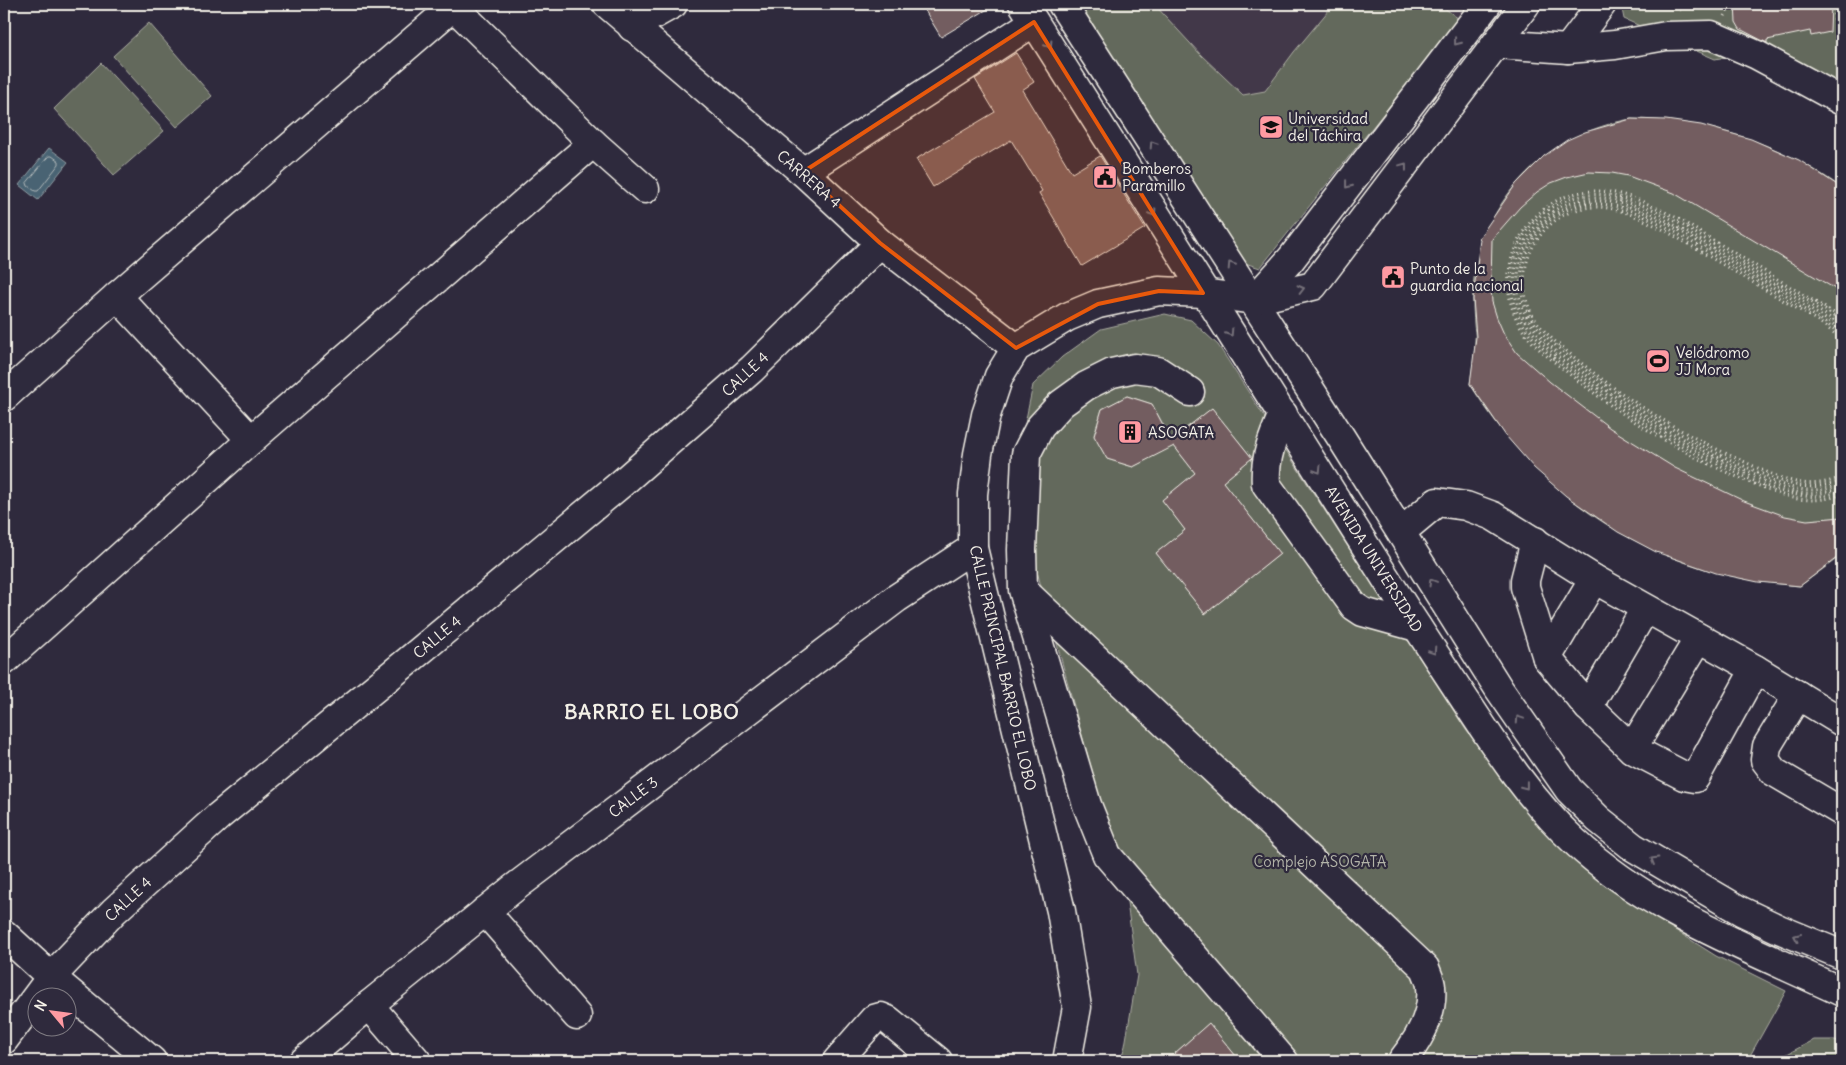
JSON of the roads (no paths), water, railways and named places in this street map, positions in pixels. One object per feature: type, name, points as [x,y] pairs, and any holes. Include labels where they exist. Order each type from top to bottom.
[{"type":"street","name":"CARRERA 4","points":[[607,4],[803,172],[880,243],[1016,348]]},
{"type":"street","points":[[632,27],[673,4]]},
{"type":"street","points":[[1062,4],[1254,300],[1401,532],[1464,636],[1569,790],[1598,819],[1633,847],[1741,911],[1816,946],[1842,955]]},
{"type":"street","points":[[1254,300],[1291,259],[1487,4]]},
{"type":"street","points":[[1568,49],[1602,4]]},
{"type":"street","points":[[4,396],[117,296],[455,5],[593,143],[645,189]]},
{"type":"street","points":[[1254,300],[1313,286],[1496,44],[1518,6]]},
{"type":"street","points":[[803,172],[1029,13]]},
{"type":"street","name":"AVENIDA UNIVERSIDAD","points":[[1029,13],[1203,292],[1283,414],[1417,627],[1502,756],[1538,802],[1573,840],[1617,878],[1700,928],[1842,992]]},
{"type":"street","points":[[1496,44],[1568,49],[1615,45],[1666,36],[1711,35],[1757,55],[1842,101]]},
{"type":"street","points":[[4,661],[251,440],[593,143]]},
{"type":"street","name":"CALLE 4","points":[[4,1040],[51,977],[114,911],[219,816],[622,483],[752,369],[880,243]]},
{"type":"street","name":"CALLE PRINCIPAL BARRIO EL LOBO","points":[[1066,1061],[1077,1007],[1061,911],[972,548],[973,494],[978,454],[986,415],[999,376],[1016,348],[1067,317],[1098,304],[1159,291],[1203,292],[1254,300]]},
{"type":"street","points":[[117,296],[251,440]]},
{"type":"street","points":[[1190,392],[1158,371],[1135,368],[1112,373],[1086,386],[1061,404],[1040,428],[1026,454],[1022,550],[1023,590],[1087,805],[1107,855],[1284,1061]]},
{"type":"street","points":[[1283,414],[1269,448],[1265,473],[1266,484],[1354,606],[1363,612],[1417,627]]},
{"type":"street","points":[[1401,532],[1437,502],[1466,506],[1493,516],[1594,579],[1755,669],[1842,722]]},
{"type":"street","points":[[1535,541],[1525,587],[1548,658],[1588,707],[1632,749],[1684,776],[1695,778],[1755,669]]},
{"type":"street","name":"CALLE 3","points":[[304,1061],[369,1005],[485,911],[897,598],[972,548]]},
{"type":"street","points":[[1548,658],[1594,579]]},
{"type":"street","points":[[1023,590],[1425,968],[1431,986],[1430,1010],[1414,1046],[1402,1061]]},
{"type":"street","points":[[1588,707],[1645,609]]},
{"type":"street","points":[[1632,749],[1699,638]]},
{"type":"street","points":[[1798,696],[1767,746],[1765,760],[1774,772],[1842,812]]},
{"type":"street","points":[[485,911],[577,1016]]},
{"type":"street","points":[[4,934],[51,977],[152,1061]]},
{"type":"street","points":[[369,1005],[417,1061]]},
{"type":"street","points":[[837,1061],[874,1019],[881,1017],[888,1020],[938,1061]]},
{"type":"water","points":[[49,148],[68,162],[38,200],[19,185]]},
{"type":"place","name":"Universidad del Táchira","points":[[1271,127]]},
{"type":"place","name":"Bomberos Paramillo","points":[[1105,177]]},
{"type":"place","name":"Punto de la guardia nacional","points":[[1393,277]]},
{"type":"place","name":"Velódromo JJ Mora","points":[[1658,361]]},
{"type":"place","name":"ASOGATA","points":[[1130,432]]},
{"type":"district","name":"BARRIO EL LOBO","points":[[652,711]]},
{"type":"park label","name":"Complejo ASOGATA","points":[[1320,861]]}]
